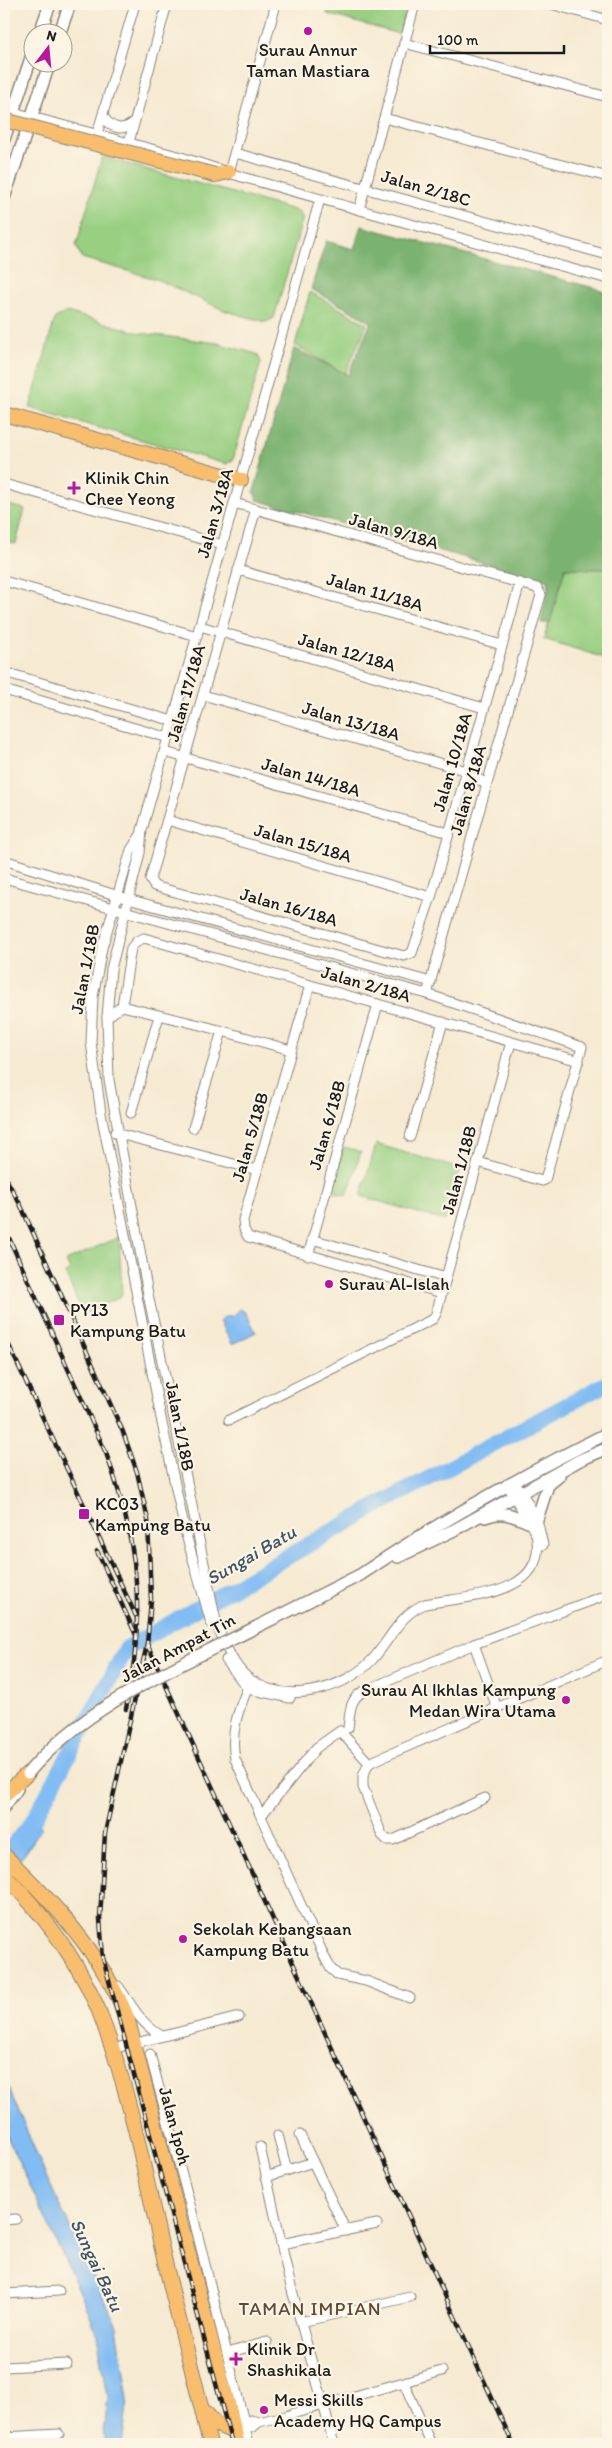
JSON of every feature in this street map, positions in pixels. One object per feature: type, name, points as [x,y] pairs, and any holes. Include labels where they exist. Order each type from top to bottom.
[{"type":"main road","points":[[8,116],[215,175],[229,172]]},
{"type":"main road","points":[[4,414],[241,480]]},
{"type":"main road","points":[[4,1795],[28,1773]]},
{"type":"main road","name":"Jalan Ipoh","points":[[4,1855],[24,1874],[86,1943],[117,1994],[135,2043],[144,2087],[236,2430]]},
{"type":"main road","points":[[4,1875],[62,1943],[96,2002],[127,2091],[142,2152],[161,2246],[210,2444]]},
{"type":"main road","points":[[201,2408],[236,2430],[218,2444]]},
{"type":"street","points":[[44,22],[50,4]]},
{"type":"street","points":[[64,22],[70,4]]},
{"type":"street","points":[[97,134],[135,4]]},
{"type":"street","points":[[129,142],[167,4]]},
{"type":"street","points":[[229,172],[276,4]]},
{"type":"street","points":[[359,210],[415,4]]},
{"type":"street","points":[[551,4],[608,20]]},
{"type":"street","points":[[404,43],[608,97]]},
{"type":"street","points":[[4,139],[8,116],[25,72]]},
{"type":"street","points":[[4,198],[47,72]]},
{"type":"street","points":[[103,115],[107,123],[114,127],[122,128],[133,123]]},
{"type":"street","points":[[8,116],[32,117],[129,142],[320,199],[608,279]]},
{"type":"street","points":[[384,118],[608,177]]},
{"type":"street","name":"Jalan 2/18C","points":[[235,153],[608,255]]},
{"type":"street","name":"Jalan 3/18A","points":[[118,895],[132,850],[140,836],[165,752],[320,199]]},
{"type":"street","points":[[4,484],[223,545]]},
{"type":"street","name":"Jalan 9/18A","points":[[234,503],[537,588],[540,595]]},
{"type":"street","name":"Jalan 17/18A","points":[[154,886],[150,879],[256,509]]},
{"type":"street","name":"Jalan 11/18A","points":[[238,570],[502,645]]},
{"type":"street","points":[[4,581],[197,636]]},
{"type":"street","name":"Jalan 10/18A","points":[[414,950],[431,897],[520,583]]},
{"type":"street","name":"Jalan 8/18A","points":[[427,994],[540,595]]},
{"type":"street","name":"Jalan 12/18A","points":[[200,626],[484,708]]},
{"type":"street","points":[[4,672],[173,721]]},
{"type":"street","points":[[19,694],[23,678]]},
{"type":"street","points":[[4,690],[168,738]]},
{"type":"street","name":"Jalan 13/18A","points":[[203,694],[466,771],[487,786]]},
{"type":"street","name":"Jalan 14/18A","points":[[165,752],[449,833]]},
{"type":"street","name":"Jalan 15/18A","points":[[167,820],[431,897]]},
{"type":"street","name":"Jalan 3/18A","points":[[128,898],[140,853],[140,836]]},
{"type":"street","name":"Jalan 2/18A","points":[[4,860],[128,898],[431,982]]},
{"type":"street","name":"Jalan 2/18A","points":[[4,878],[124,913],[427,994],[580,1046],[582,1050],[579,1061],[144,938],[136,941],[131,948],[122,1006]]},
{"type":"street","name":"Jalan 16/18A","points":[[154,886],[404,956],[409,956],[414,950]]},
{"type":"street","name":"Jalan 1/18B","points":[[118,895],[102,948],[91,1019],[94,1067],[101,1113],[106,1130],[162,1423],[184,1526],[202,1570]]},
{"type":"street","name":"Jalan 1/18B","points":[[128,898],[111,969],[108,994],[109,1080],[148,1294],[160,1342],[195,1522],[202,1570],[215,1627],[232,1659],[249,1685]]},
{"type":"street","name":"Jalan 5/18B","points":[[308,1256],[248,1237],[244,1229],[243,1220],[310,984]]},
{"type":"street","points":[[108,994],[122,1006],[291,1050]]},
{"type":"street","name":"Jalan 6/18B","points":[[308,1256],[378,1004]]},
{"type":"street","points":[[107,1017],[122,1006]]},
{"type":"street","points":[[131,1114],[158,1016]]},
{"type":"street","points":[[410,1137],[443,1022]]},
{"type":"street","points":[[193,1128],[222,1031]]},
{"type":"street","name":"Jalan 1/18B","points":[[229,1420],[433,1319],[442,1293],[511,1042]]},
{"type":"street","points":[[478,1162],[542,1181],[545,1180],[579,1061]]},
{"type":"street","points":[[106,1130],[257,1170]]},
{"type":"street","points":[[312,1239],[446,1278]]},
{"type":"street","points":[[308,1256],[442,1293]]},
{"type":"street","name":"Jalan Ampat Tin","points":[[360,1576],[422,1534],[511,1482],[608,1433]]},
{"type":"street","name":"Jalan Ampat Tin","points":[[4,1799],[49,1750],[79,1724],[120,1698],[178,1666],[454,1530],[517,1493],[608,1448]]},
{"type":"street","points":[[532,1521],[552,1480],[594,1454]]},
{"type":"street","points":[[410,1998],[366,1981],[342,1977],[331,1970],[235,1759],[233,1746],[236,1718],[249,1685],[268,1695],[293,1699],[332,1690],[348,1683],[374,1665],[405,1623],[417,1613],[426,1609],[496,1597],[522,1585],[537,1571],[542,1556],[543,1540],[511,1482]]},
{"type":"street","points":[[454,1530],[500,1513],[532,1521]]},
{"type":"street","points":[[184,1526],[195,1522]]},
{"type":"street","points":[[348,1728],[351,1704],[355,1696],[474,1644],[601,1597]]},
{"type":"street","points":[[474,1644],[497,1708]]},
{"type":"street","points":[[485,1798],[393,1840],[387,1840],[382,1835],[363,1787],[363,1776],[370,1763],[608,1660]]},
{"type":"street","points":[[261,1816],[316,1748],[340,1731],[370,1763]]},
{"type":"street","name":"Jalan Ampat Tin","points":[[4,1807],[28,1773]]},
{"type":"street","points":[[86,1943],[129,2001],[139,2019],[149,2029],[162,2036]]},
{"type":"street","points":[[112,2049],[239,2017]]},
{"type":"street","points":[[144,2087],[150,2054],[162,2036]]},
{"type":"street","points":[[150,2054],[177,2152],[227,2353],[236,2430],[249,2444]]},
{"type":"street","points":[[278,2135],[287,2171]]},
{"type":"street","points":[[300,2135],[346,2231]]},
{"type":"street","points":[[260,2147],[281,2244],[334,2444]]},
{"type":"street","points":[[266,2177],[312,2162]]},
{"type":"street","points":[[4,2220],[16,2219]]},
{"type":"street","points":[[281,2244],[377,2224]]},
{"type":"street","points":[[4,2294],[59,2291]]},
{"type":"street","points":[[301,2322],[410,2296]]},
{"type":"street","points":[[227,2353],[267,2342]]},
{"type":"street","points":[[4,2367],[67,2364]]},
{"type":"street","points":[[236,2430],[253,2427],[258,2422],[442,2371]]},
{"type":"street","points":[[404,2383],[431,2444]]},
{"type":"street","points":[[5,2440],[59,2434]]},
{"type":"green space","points":[[330,4],[408,4],[399,34],[327,14]]},
{"type":"green space","points":[[102,157],[298,211],[303,218],[274,318],[266,322],[226,311],[156,279],[82,258],[76,246]]},
{"type":"green space","points":[[361,226],[598,289],[608,295],[608,567],[602,569],[565,568],[550,623],[541,623],[549,581],[257,500],[254,491],[294,348],[348,375],[371,322],[311,289],[326,241],[354,249]]},
{"type":"green space","points":[[310,292],[367,324],[345,374],[295,345]]},
{"type":"green space","points":[[67,312],[140,333],[217,343],[257,354],[261,362],[233,460],[226,464],[30,408],[55,318]]},
{"type":"green space","points":[[4,504],[25,509],[16,544],[4,541]]},
{"type":"green space","points":[[608,567],[608,659],[544,639],[565,568],[602,569]]},
{"type":"green space","points":[[376,1144],[460,1169],[445,1221],[361,1196]]},
{"type":"green space","points":[[344,1147],[361,1152],[347,1196],[331,1191]]},
{"type":"green space","points":[[119,1237],[122,1294],[119,1298],[89,1310],[90,1315],[80,1307],[65,1273],[70,1270],[66,1261]]},
{"type":"water","points":[[240,1309],[245,1312],[256,1332],[232,1344],[220,1320],[227,1316],[233,1316]]},
{"type":"water","points":[[36,1822],[42,1828],[24,1855],[4,1877],[4,1851]]},
{"type":"water","points":[[4,2077],[45,2174],[117,2327],[128,2399],[122,2444],[103,2444],[108,2395],[97,2335],[85,2303],[4,2130]]},
{"type":"waterway","name":"Sungai Batu","points":[[12,1847],[34,1819],[127,1648],[375,1507],[608,1383]]},
{"type":"railway","points":[[4,1175],[21,1206],[123,1432],[137,1472],[148,1520],[151,1600],[147,1644],[105,1833],[100,1919],[103,1958],[232,2444]]},
{"type":"railway","points":[[4,1227],[106,1453],[126,1518],[136,1580],[137,1611],[136,1642],[126,1709]]},
{"type":"railway","points":[[4,1335],[136,1616]]},
{"type":"railway","points":[[97,1551],[136,1635]]},
{"type":"railway","points":[[147,1644],[513,2444]]},
{"type":"place","name":"Surau Annur Taman Mastiara","points":[[308,31]]},
{"type":"place","name":"Klinik Chin Chee Yeong","points":[[74,488]]},
{"type":"place","name":"Surau Al-Islah","points":[[329,1284]]},
{"type":"place","name":"PY13 Kampung Batu","points":[[59,1320]]},
{"type":"place","name":"KC03 Kampung Batu","points":[[84,1514]]},
{"type":"place","name":"Surau Al Ikhlas Kampung Medan Wira Utama","points":[[566,1700]]},
{"type":"place","name":"Sekolah Kebangsaan Kampung Batu","points":[[183,1939]]},
{"type":"place","name":"Klinik Dr Shashikala","points":[[236,2359]]},
{"type":"place","name":"Messi Skills Academy HQ Campus","points":[[264,2410]]},
{"type":"district","name":"TAMAN IMPIAN","points":[[310,2308]]}]
